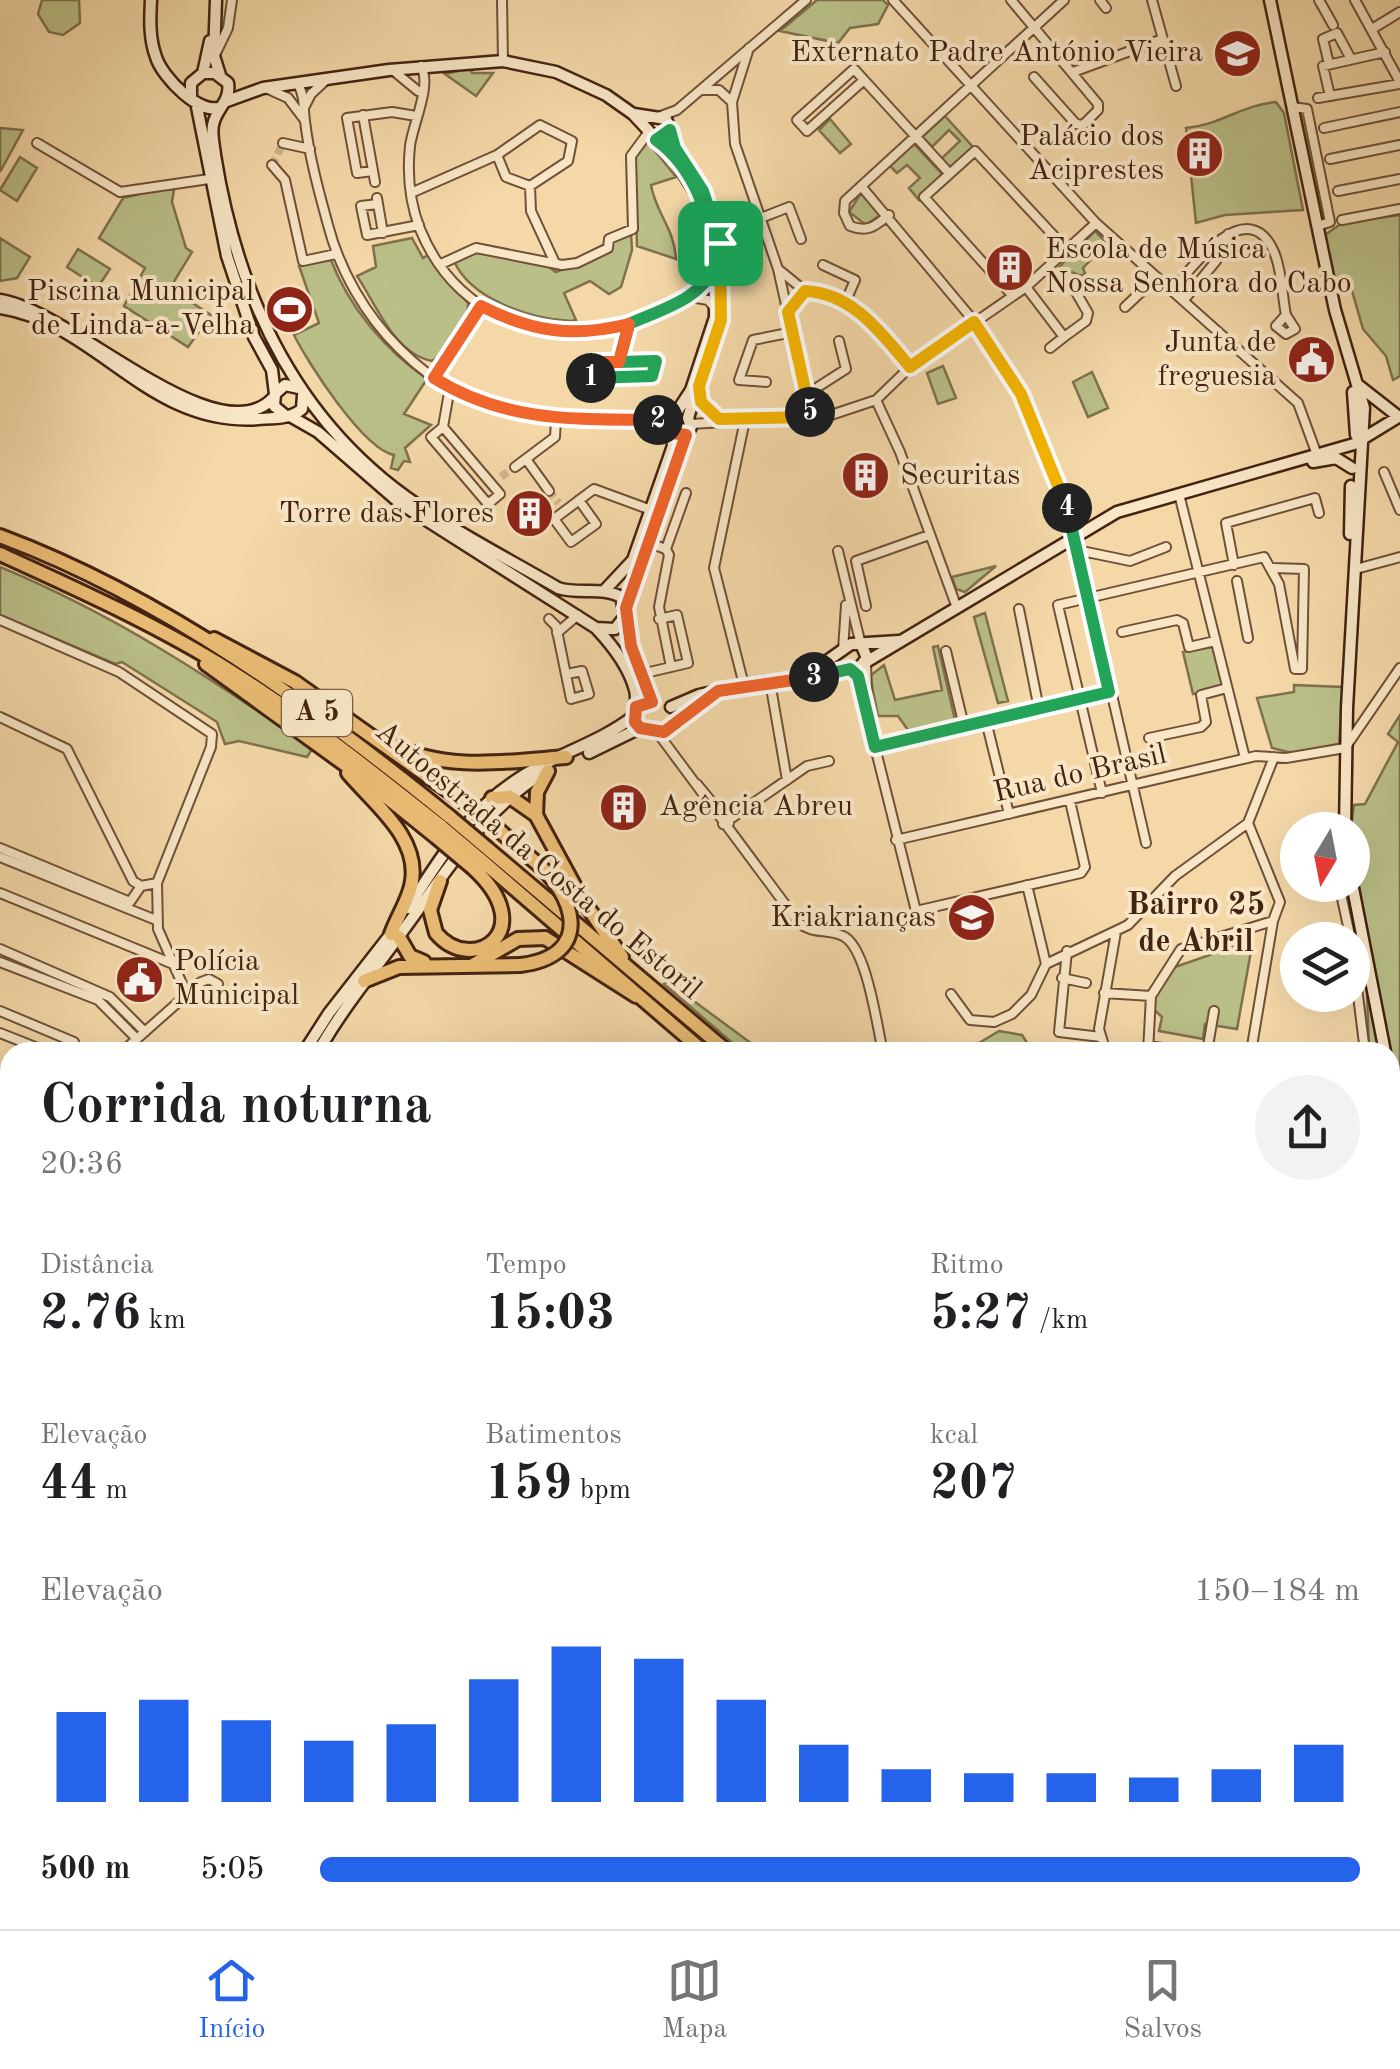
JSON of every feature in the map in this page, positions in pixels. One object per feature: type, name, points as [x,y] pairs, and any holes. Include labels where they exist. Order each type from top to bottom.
[{"type":"highway","name":"Autoestrada da Costa do Estoril","points":[[0,536],[174,622],[313,710],[693,1042]]},
{"type":"highway","name":"Autoestrada da Costa do Estoril","points":[[0,554],[180,641],[291,711],[443,827]]},
{"type":"highway","points":[[174,622],[241,650],[363,730],[464,802],[563,889],[572,917],[559,950],[541,961],[520,965],[431,964],[390,968],[364,980]]},
{"type":"highway","points":[[180,641],[337,760],[443,827]]},
{"type":"highway","points":[[363,730],[408,753],[450,763],[566,756]]},
{"type":"highway","points":[[337,760],[405,840],[413,861],[412,884],[395,932],[410,956],[431,964]]},
{"type":"highway","points":[[536,814],[537,792],[548,771]]},
{"type":"highway","points":[[492,798],[510,797],[536,814],[580,896],[628,968]]},
{"type":"highway","name":"Autoestrada da Costa do Estoril","points":[[480,858],[628,968],[716,1042]]},
{"type":"highway","points":[[440,880],[430,910],[436,933],[458,949],[478,949],[498,935],[504,910],[480,858]]},
{"type":"highway","points":[[473,965],[518,939],[545,938],[620,990],[644,999]]},
{"type":"street","points":[[154,0],[154,49],[158,62],[194,103],[210,111],[266,88],[448,62],[502,61],[556,72],[634,114],[657,117],[677,110],[806,0]]},
{"type":"street","points":[[216,0],[214,56],[229,89],[213,133],[236,250],[263,327],[301,392],[360,457],[402,492],[558,588],[616,594],[626,611],[640,674],[652,702]]},
{"type":"street","points":[[214,56],[228,28],[232,0]]},
{"type":"street","points":[[502,0],[502,61]]},
{"type":"street","points":[[893,0],[1096,223],[1298,404],[1317,454]]},
{"type":"street","points":[[1011,0],[1098,104],[1092,118],[1076,124],[1034,77]]},
{"type":"street","points":[[889,216],[871,230],[850,226],[844,213],[845,202],[1064,0]]},
{"type":"street","points":[[1152,0],[1160,40],[1176,86]]},
{"type":"street","points":[[1270,0],[1354,381],[1358,443],[1345,812]]},
{"type":"street","points":[[1319,0],[1333,25]]},
{"type":"street","points":[[1318,98],[1400,83],[1355,0]]},
{"type":"street","points":[[1372,29],[1400,12]]},
{"type":"street","points":[[214,25],[194,103],[234,282],[254,337],[272,370],[276,410],[318,432],[416,514],[594,626],[614,629],[626,611],[681,424],[699,386],[721,320],[721,249],[709,204],[675,148],[670,129],[657,117]]},
{"type":"street","points":[[1330,96],[1323,39],[1336,33],[1351,60]]},
{"type":"street","points":[[1073,72],[1160,40]]},
{"type":"street","points":[[749,48],[732,102],[742,172],[778,269],[811,417]]},
{"type":"street","points":[[1326,65],[1400,51]]},
{"type":"street","points":[[158,62],[173,74],[223,77],[266,88],[302,112]]},
{"type":"street","points":[[421,91],[448,62]]},
{"type":"street","points":[[421,66],[421,91],[410,149],[410,193],[419,226],[441,264],[481,306],[520,325],[546,332],[594,333],[629,324],[691,296],[704,286],[716,265]]},
{"type":"street","points":[[864,80],[807,131],[797,120],[854,69],[949,173]]},
{"type":"street","points":[[389,70],[408,78],[421,91]]},
{"type":"street","points":[[723,70],[737,82]]},
{"type":"street","points":[[723,70],[724,92],[732,102]]},
{"type":"street","points":[[302,112],[311,94],[328,80]]},
{"type":"street","points":[[298,84],[336,254],[364,308],[409,358],[434,378],[492,407],[556,420],[681,424],[847,412],[876,400],[910,367],[1026,287],[1096,223]]},
{"type":"street","points":[[699,91],[724,92]]},
{"type":"street","points":[[670,129],[677,110]]},
{"type":"street","points":[[373,171],[356,172],[347,118],[392,112],[416,116]]},
{"type":"street","points":[[1324,128],[1400,112]]},
{"type":"street","points":[[634,114],[688,176],[704,207],[716,265],[716,309],[651,510],[628,570],[587,607],[594,626],[626,668],[636,692],[635,712],[640,728]]},
{"type":"street","points":[[363,116],[375,182]]},
{"type":"street","points":[[441,264],[476,248],[555,263],[577,263],[608,248],[609,240],[633,229],[632,156],[650,134],[657,117]]},
{"type":"street","points":[[410,193],[497,155],[540,125],[572,141],[562,168],[530,186],[506,177],[497,155]]},
{"type":"street","points":[[650,134],[670,129]]},
{"type":"street","points":[[38,143],[120,192],[209,178]]},
{"type":"street","points":[[282,143],[310,149]]},
{"type":"street","points":[[1330,159],[1400,145]]},
{"type":"street","points":[[1013,296],[924,197],[974,151],[1068,251]]},
{"type":"street","points":[[272,165],[286,180],[303,261],[336,254]]},
{"type":"street","points":[[1338,191],[1400,179]]},
{"type":"street","points":[[530,186],[531,211],[555,263]]},
{"type":"street","points":[[861,186],[974,322],[1021,394],[1052,467],[1074,536],[1146,842]]},
{"type":"street","points":[[383,233],[378,201],[362,206],[367,235],[383,233],[419,226]]},
{"type":"street","points":[[761,218],[789,208],[800,240]]},
{"type":"street","points":[[1342,220],[1400,208]]},
{"type":"street","points":[[1173,290],[1228,234],[1246,230],[1258,234],[1273,250],[1286,314]]},
{"type":"street","points":[[1184,300],[1216,260],[1228,234]]},
{"type":"street","points":[[823,265],[855,280],[845,303]]},
{"type":"street","points":[[778,269],[805,291],[845,303],[868,319],[910,367]]},
{"type":"street","points":[[1125,307],[1157,276]]},
{"type":"street","points":[[1026,287],[1064,337]]},
{"type":"street","points":[[1050,348],[1086,321],[1088,313],[1073,287]]},
{"type":"street","points":[[788,312],[805,291]]},
{"type":"street","points":[[691,296],[704,298],[716,309]]},
{"type":"street","points":[[0,300],[48,315],[198,406],[251,411],[286,385],[301,392]]},
{"type":"street","points":[[434,378],[481,306]]},
{"type":"street","points":[[0,308],[41,320],[172,404],[200,416],[246,420],[288,416],[302,409],[301,392]]},
{"type":"street","points":[[619,362],[629,324]]},
{"type":"street","points":[[766,382],[739,380],[754,340],[793,332]]},
{"type":"street","points":[[807,394],[846,369],[840,340]]},
{"type":"street","points":[[637,361],[656,361],[652,376],[590,380],[596,362],[619,362],[637,361]]},
{"type":"street","points":[[324,1042],[443,854],[492,798],[522,776],[600,741],[652,702],[671,707],[744,685],[851,669],[914,636],[1116,512],[1358,443],[1399,417],[1354,381]]},
{"type":"street","points":[[699,386],[704,408],[719,419]]},
{"type":"street","points":[[443,426],[500,494],[488,504],[431,437],[443,426],[450,387]]},
{"type":"street","points":[[876,400],[900,452],[956,608]]},
{"type":"street","points":[[515,467],[555,437],[556,420]]},
{"type":"street","points":[[744,685],[714,568],[745,420]]},
{"type":"street","points":[[1353,569],[1352,468],[1358,443]]},
{"type":"street","points":[[1297,461],[1336,458],[1352,468]]},
{"type":"street","points":[[526,459],[549,490]]},
{"type":"street","points":[[1384,472],[1400,510]]},
{"type":"street","points":[[492,484],[502,478]]},
{"type":"street","points":[[579,500],[596,524],[571,542],[554,519],[563,506],[594,489],[651,510]]},
{"type":"street","points":[[671,667],[660,620],[666,549],[686,494]]},
{"type":"street","points":[[1179,494],[1246,758]]},
{"type":"street","points":[[1234,566],[1226,523],[1315,498],[1319,514]]},
{"type":"street","points":[[842,567],[930,535]]},
{"type":"street","points":[[646,542],[666,549]]},
{"type":"street","points":[[1077,550],[1130,561],[1166,548]]},
{"type":"street","points":[[838,551],[846,600],[842,662],[864,690]]},
{"type":"street","points":[[1102,793],[1056,607],[1264,557],[1273,568],[1296,669],[1302,669],[1304,569],[1273,568]]},
{"type":"street","points":[[1353,569],[1400,557]]},
{"type":"street","points":[[856,561],[866,606]]},
{"type":"street","points":[[1237,581],[1248,638]]},
{"type":"street","points":[[846,600],[866,662],[864,690],[913,908],[921,911],[1084,871],[1070,800]]},
{"type":"street","points":[[1019,608],[1039,709]]},
{"type":"street","points":[[557,633],[578,616]]},
{"type":"street","points":[[640,674],[688,663],[677,616],[660,620]]},
{"type":"street","points":[[550,619],[567,674]]},
{"type":"street","points":[[0,620],[104,664],[210,730],[212,744],[157,883],[156,920],[187,995]]},
{"type":"street","points":[[1122,632],[1177,620],[1183,623],[1189,647],[1215,641]]},
{"type":"street","points":[[798,678],[851,644],[862,646],[914,636]]},
{"type":"street","points":[[946,651],[964,726]]},
{"type":"street","points":[[1345,748],[1400,668]]},
{"type":"street","points":[[770,682],[787,780]]},
{"type":"street","points":[[1149,738],[1202,727],[1206,722],[1201,695],[1228,688]]},
{"type":"street","points":[[656,732],[673,726],[718,691]]},
{"type":"street","points":[[875,747],[1109,692]]},
{"type":"street","points":[[669,746],[671,707]]},
{"type":"street","points":[[1347,708],[1357,716],[1369,716]]},
{"type":"street","points":[[0,717],[67,748],[133,881],[141,886],[157,883]]},
{"type":"street","points":[[986,721],[1010,814]]},
{"type":"street","points":[[312,1042],[395,932],[510,797],[548,771],[640,728],[656,732],[669,746],[692,781],[702,787],[736,841],[808,930],[843,936],[852,942],[863,966],[881,1042]]},
{"type":"street","name":"Rua do Brasil","points":[[896,840],[1246,758],[1345,748]]},
{"type":"street","points":[[952,994],[966,1018],[994,1022],[1023,1007],[1046,964],[1116,932],[1175,876],[1248,823],[1274,757]]},
{"type":"street","points":[[726,823],[808,766],[828,761]]},
{"type":"street","points":[[1248,823],[1280,902],[1273,921],[1253,1042]]},
{"type":"street","points":[[0,848],[22,862],[156,920]]},
{"type":"street","points":[[0,857],[130,902],[141,886]]},
{"type":"street","points":[[1027,886],[1046,964]]},
{"type":"street","points":[[0,893],[173,964]]},
{"type":"street","points":[[1356,902],[1383,1042]]},
{"type":"street","points":[[1148,1042],[1151,996],[1182,948],[1273,921]]},
{"type":"street","points":[[1102,1042],[1104,993],[1116,932]]},
{"type":"street","points":[[1067,952],[1056,1024],[1059,1032],[1101,1038]]},
{"type":"street","points":[[1,955],[110,997],[141,1035]]},
{"type":"street","points":[[1062,978],[1086,983]]},
{"type":"street","points":[[133,1042],[205,980],[218,984]]},
{"type":"street","points":[[1104,993],[1151,996]]},
{"type":"street","points":[[0,1011],[74,1042]]},
{"type":"street","points":[[1209,1042],[1214,1011]]},
{"type":"street","points":[[1360,1012],[1364,1042]]},
{"type":"green space","points":[[42,0],[79,0],[80,23],[63,35],[49,32],[38,14]]},
{"type":"green space","points":[[817,0],[883,0],[888,5],[878,24],[850,28],[838,43],[780,31]]},
{"type":"green space","points":[[470,68],[472,73],[493,73],[476,96],[445,74]]},
{"type":"green space","points":[[1276,102],[1284,113],[1303,210],[1225,215],[1196,223],[1186,128]]},
{"type":"green space","points":[[945,116],[973,147],[950,169],[941,159],[960,141],[949,130],[932,147],[922,137]]},
{"type":"green space","points":[[830,119],[851,144],[840,153],[819,130]]},
{"type":"green space","points":[[0,128],[23,130],[0,172]]},
{"type":"green space","points":[[648,142],[676,177],[651,185],[676,259],[637,246],[634,156]]},
{"type":"green space","points":[[914,144],[942,174],[919,200],[909,188],[920,178],[907,165],[897,173],[890,166]]},
{"type":"green space","points":[[20,157],[37,168],[17,201],[0,190]]},
{"type":"green space","points":[[160,189],[174,190],[172,202],[186,248],[192,252],[170,288],[211,315],[188,347],[124,306],[145,268],[99,238],[123,198]]},
{"type":"green space","points":[[861,193],[880,215],[866,225],[849,212]]},
{"type":"green space","points":[[1400,215],[1400,376],[1393,380],[1386,356],[1363,329],[1350,284],[1336,290],[1325,235],[1342,223]]},
{"type":"green space","points":[[1095,231],[1107,243],[1083,268],[1085,273],[1081,276],[1059,267]]},
{"type":"green space","points":[[631,233],[632,250],[621,287],[609,294],[590,281],[564,293],[576,320],[571,321],[521,311],[488,297],[462,275],[454,261],[474,252],[542,262],[556,272],[611,250],[613,241]]},
{"type":"green space","points":[[0,238],[30,257],[17,278],[0,281]]},
{"type":"green space","points":[[412,238],[423,258],[428,255],[468,303],[456,336],[432,361],[396,338],[357,276],[376,267],[373,246]]},
{"type":"green space","points":[[78,249],[110,269],[98,287],[67,267]]},
{"type":"green space","points":[[331,260],[370,326],[427,379],[404,414],[431,425],[405,448],[410,462],[404,461],[398,470],[391,468],[394,455],[367,438],[352,422],[294,335],[319,323],[299,266]]},
{"type":"green space","points":[[943,366],[956,398],[938,404],[927,373]]},
{"type":"green space","points":[[1092,372],[1108,408],[1088,417],[1073,382]]},
{"type":"green space","points":[[996,566],[965,592],[956,589],[952,577]]},
{"type":"green space","points":[[0,567],[82,605],[161,649],[312,749],[307,757],[239,741],[225,744],[217,722],[122,662],[115,664],[0,615]]},
{"type":"green space","points":[[985,613],[1008,701],[998,703],[974,617]]},
{"type":"green space","points":[[938,646],[955,720],[908,730],[898,716],[878,716],[870,676],[884,665],[895,700],[942,690],[933,647]]},
{"type":"green space","points":[[1213,647],[1223,688],[1193,694],[1183,652]]},
{"type":"green space","points":[[1294,685],[1343,687],[1339,744],[1292,753],[1272,748],[1257,698],[1294,692]]},
{"type":"green space","points":[[1400,715],[1400,1042],[1383,1042],[1370,980],[1370,922],[1358,922],[1355,902],[1370,902],[1370,812],[1353,812],[1354,805],[1365,804],[1398,742],[1388,734]]},
{"type":"green space","points":[[1348,902],[1351,902],[1356,922],[1352,922]]},
{"type":"green space","points":[[1253,940],[1237,1029],[1205,1024],[1203,1039],[1159,1031],[1162,1017],[1149,1005],[1172,968]]},
{"type":"green space","points":[[668,982],[749,1042],[731,1042],[664,984]]},
{"type":"green space","points":[[1370,993],[1380,1042],[1369,1042],[1368,1012]]},
{"type":"green space","points":[[999,1031],[1022,1035],[1027,1042],[981,1042]]},
{"type":"tunnel","points":[[272,165],[283,143]]},
{"type":"tunnel","points":[[501,477],[515,467]]},
{"type":"tunnel","points":[[549,491],[559,503]]},
{"type":"place","name":"Externato Padre António Vieira","points":[[1238,53]]},
{"type":"place","name":"Palácio dos Aciprestes","points":[[1199,154]]},
{"type":"place","name":"Escola de Música Nossa Senhora do Cabo","points":[[1010,267]]},
{"type":"place","name":"Piscina Municipal de Linda-a-Velha","points":[[289,309]]},
{"type":"place","name":"Junta de freguesia","points":[[1311,360]]},
{"type":"place","name":"Securitas","points":[[865,476]]},
{"type":"place","name":"Torre das Flores","points":[[529,514]]},
{"type":"place","name":"Agência Abreu","points":[[624,807]]},
{"type":"place","name":"Kriakrianças","points":[[971,918]]},
{"type":"place","name":"Polícia Municipal","points":[[139,979]]},
{"type":"district","name":"Bairro 25 de Abril","points":[[1196,924]]},
{"type":"route","points":[[720,243],[703,191],[675,148],[670,130],[663,139],[656,140],[688,176],[704,207],[714,240],[716,265],[704,286],[691,296],[629,324],[619,362],[656,361],[652,376],[590,380],[596,362],[619,362],[629,324],[594,333],[546,332],[520,325],[481,306],[434,378],[492,407],[522,415],[566,421],[671,421],[673,433],[686,435],[678,448],[626,608],[631,646],[652,702],[636,707],[635,722],[640,728],[656,732],[671,729],[679,718],[718,691],[850,669],[864,690],[875,747],[1109,692],[1073,524],[1021,394],[974,322],[910,367],[868,319],[840,300],[805,291],[788,312],[811,417],[719,419],[704,408],[699,386],[721,320],[720,243]]}]
